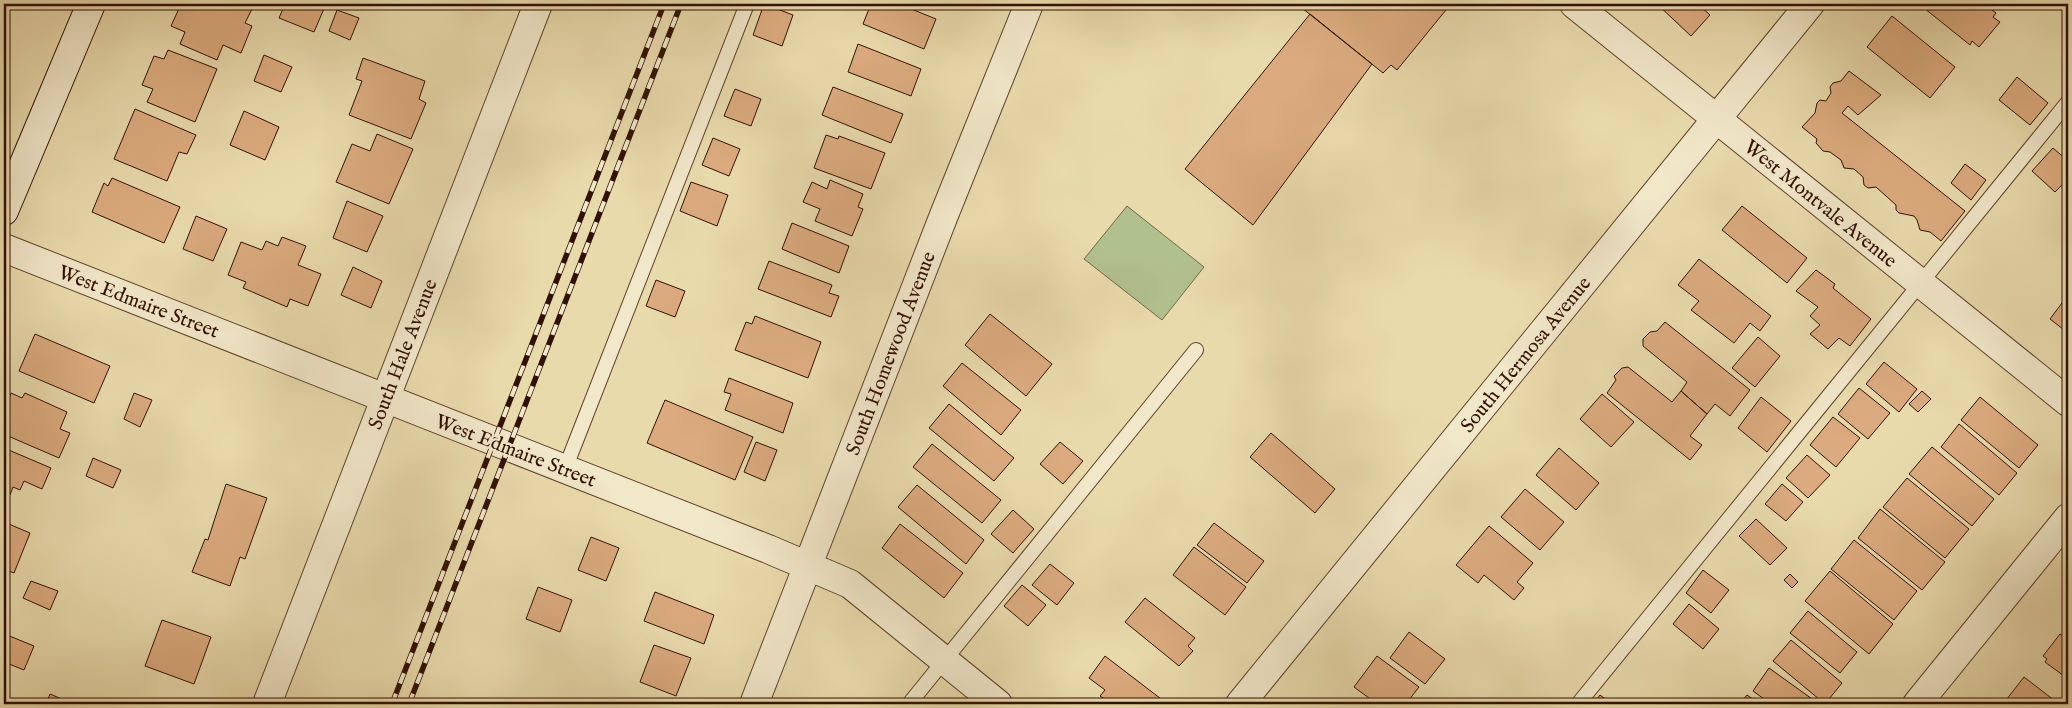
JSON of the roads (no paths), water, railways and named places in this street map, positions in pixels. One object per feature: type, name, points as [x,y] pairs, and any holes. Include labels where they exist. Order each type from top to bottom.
[{"type":"street","points":[[4,211],[91,4]]},
{"type":"street","name":"South Hale Avenue","points":[[267,704],[538,4]]},
{"type":"street","name":"South Homewood Avenue","points":[[754,704],[807,564],[1029,4]]},
{"type":"street","name":"West Montvale Avenue","points":[[1574,4],[2068,402]]},
{"type":"street","name":"South Hermosa Avenue","points":[[1240,704],[1810,4]]},
{"type":"street","name":"West Edmaire Street","points":[[4,248],[807,564],[850,584],[998,704]]},
{"type":"street","points":[[1916,704],[2068,518]]},
{"type":"lane","points":[[565,469],[746,4]]},
{"type":"lane","points":[[1578,704],[2068,102]]},
{"type":"lane","points":[[909,704],[1196,350]]},
{"type":"railway","points":[[392,704],[664,4]]},
{"type":"railway","points":[[409,704],[681,4]]}]
